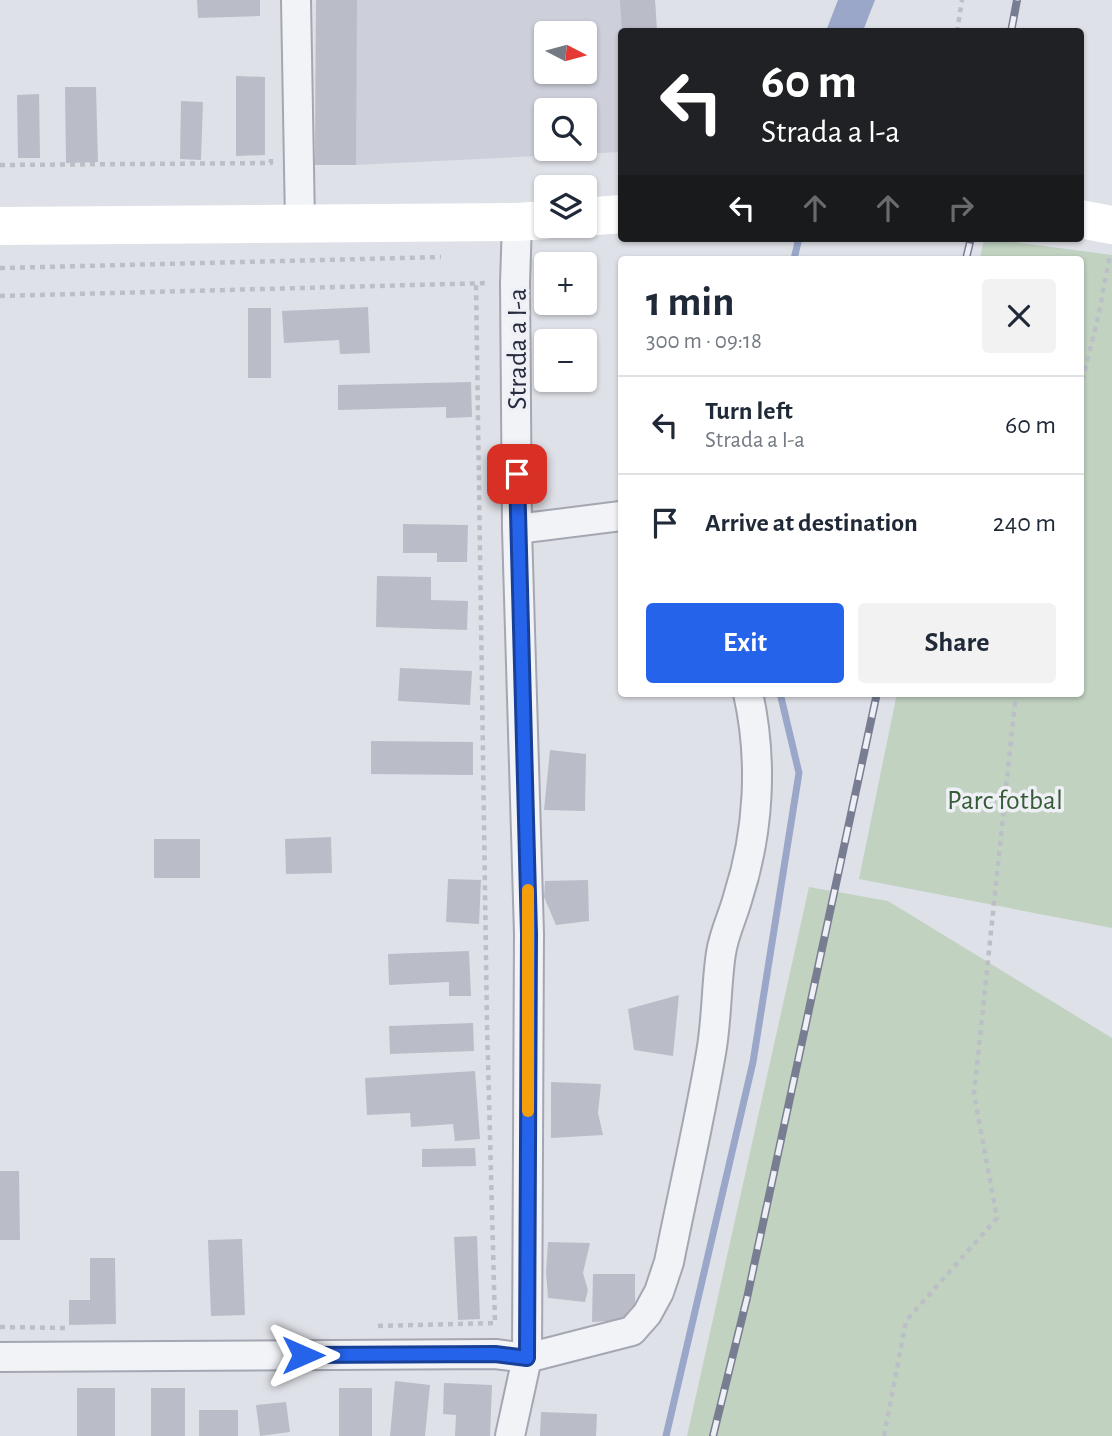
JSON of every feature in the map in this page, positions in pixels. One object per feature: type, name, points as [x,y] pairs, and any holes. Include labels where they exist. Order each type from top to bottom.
[{"type":"main road","points":[[597,216],[618,214]]},
{"type":"main road","points":[[1084,220],[1112,225]]},
{"type":"main road","points":[[0,226],[531,221]]},
{"type":"street","points":[[296,0],[300,223]]},
{"type":"street","name":"Strada a I-a","points":[[510,1436],[527,1358],[529,934],[517,529],[515,283],[531,221]]},
{"type":"street","points":[[517,529],[618,516]]},
{"type":"street","points":[[0,1357],[495,1354],[527,1358],[632,1331],[647,1314],[659,1292],[669,1262],[711,1051],[721,951],[726,929],[739,897],[752,834],[758,771],[756,727],[749,697]]},
{"type":"path","points":[[958,28],[962,0]]},
{"type":"path","points":[[0,164],[271,163],[271,150]]},
{"type":"path","points":[[1084,374],[1099,313],[1112,241]]},
{"type":"path","points":[[0,268],[445,257]]},
{"type":"path","points":[[374,1326],[495,1323],[486,998],[476,283]]},
{"type":"path","points":[[0,296],[515,283]]},
{"type":"path","points":[[884,1436],[906,1321],[997,1218],[974,1094],[1016,697]]},
{"type":"path","points":[[0,1327],[79,1328]]},
{"type":"shaded area","points":[[316,0],[655,0],[657,28],[618,28],[618,152],[597,153],[597,98],[534,98],[534,156],[315,165]]},
{"type":"green space","name":"Parc fotbal","points":[[983,242],[1014,242],[1112,255],[1112,928],[859,879],[896,697],[1084,697],[1084,256],[981,256]]},
{"type":"green space","points":[[809,887],[888,901],[1112,1038],[1112,1436],[687,1436]]},
{"type":"water","points":[[838,0],[875,0],[864,28],[827,28]]},
{"type":"building","points":[[197,0],[260,0],[260,16],[198,18]]},
{"type":"building","points":[[316,0],[357,0],[356,165],[315,165]]},
{"type":"building","points":[[620,0],[655,0],[657,28],[622,28]]},
{"type":"building","points":[[236,76],[265,77],[265,155],[236,156]]},
{"type":"building","points":[[65,87],[96,87],[98,162],[66,163]]},
{"type":"building","points":[[39,94],[40,158],[18,158],[17,95]]},
{"type":"building","points":[[181,101],[203,102],[201,160],[180,159]]},
{"type":"building","points":[[368,307],[370,353],[340,354],[339,340],[284,343],[282,311]]},
{"type":"building","points":[[248,308],[271,308],[271,378],[248,378]]},
{"type":"building","points":[[471,382],[472,417],[446,418],[446,407],[338,410],[338,385]]},
{"type":"building","points":[[403,524],[468,525],[467,562],[437,562],[437,553],[403,553]]},
{"type":"building","points":[[377,576],[431,577],[431,600],[468,601],[467,630],[376,627]]},
{"type":"building","points":[[400,668],[472,671],[470,705],[398,701]]},
{"type":"building","points":[[371,741],[473,742],[473,775],[371,774]]},
{"type":"building","points":[[550,750],[586,754],[585,811],[544,810]]},
{"type":"building","points":[[331,837],[332,873],[286,874],[285,839]]},
{"type":"building","points":[[154,839],[200,839],[200,878],[154,878]]},
{"type":"building","points":[[448,879],[481,880],[479,924],[446,922]]},
{"type":"building","points":[[588,880],[589,921],[556,925],[544,897],[545,881]]},
{"type":"building","points":[[469,951],[471,996],[449,996],[449,982],[389,985],[388,954]]},
{"type":"building","points":[[679,995],[673,1056],[634,1050],[628,1009]]},
{"type":"building","points":[[473,1023],[474,1051],[390,1054],[389,1026]]},
{"type":"building","points":[[475,1071],[480,1139],[455,1141],[453,1124],[411,1127],[410,1113],[367,1115],[365,1078]]},
{"type":"building","points":[[551,1082],[601,1084],[598,1113],[603,1135],[551,1138]]},
{"type":"building","points":[[475,1148],[476,1166],[422,1167],[422,1149]]},
{"type":"building","points":[[0,1171],[19,1171],[20,1240],[0,1240]]},
{"type":"building","points":[[477,1236],[480,1319],[458,1320],[454,1237]]},
{"type":"building","points":[[242,1239],[245,1315],[211,1316],[208,1240]]},
{"type":"building","points":[[548,1242],[590,1243],[583,1273],[588,1290],[585,1302],[548,1298]]},
{"type":"building","points":[[90,1258],[115,1258],[116,1324],[69,1325],[69,1300],[90,1300]]},
{"type":"building","points":[[593,1274],[635,1274],[635,1320],[592,1322]]},
{"type":"building","points":[[395,1381],[430,1385],[425,1436],[390,1436]]},
{"type":"building","points":[[444,1383],[492,1385],[490,1436],[455,1436],[456,1415],[443,1414]]},
{"type":"building","points":[[77,1388],[115,1388],[115,1436],[77,1436]]},
{"type":"building","points":[[151,1388],[185,1388],[185,1436],[151,1436]]},
{"type":"building","points":[[339,1388],[372,1388],[372,1436],[339,1436]]},
{"type":"building","points":[[286,1402],[290,1432],[260,1436],[256,1405]]},
{"type":"building","points":[[199,1410],[238,1410],[238,1436],[199,1436]]},
{"type":"building","points":[[541,1412],[597,1414],[596,1436],[540,1436]]},
{"type":"waterway","points":[[795,256],[798,242]]},
{"type":"waterway","points":[[666,1436],[753,1062],[799,773],[781,697]]},
{"type":"railway","points":[[1012,28],[1017,0]]},
{"type":"railway","points":[[967,256],[970,242]]},
{"type":"railway","points":[[713,1436],[747,1298],[876,697]]},
{"type":"slow traffic","points":[[528,890],[528,1111]]},
{"type":"route","points":[[303,1355],[495,1354],[527,1358],[529,934],[517,474]]}]
